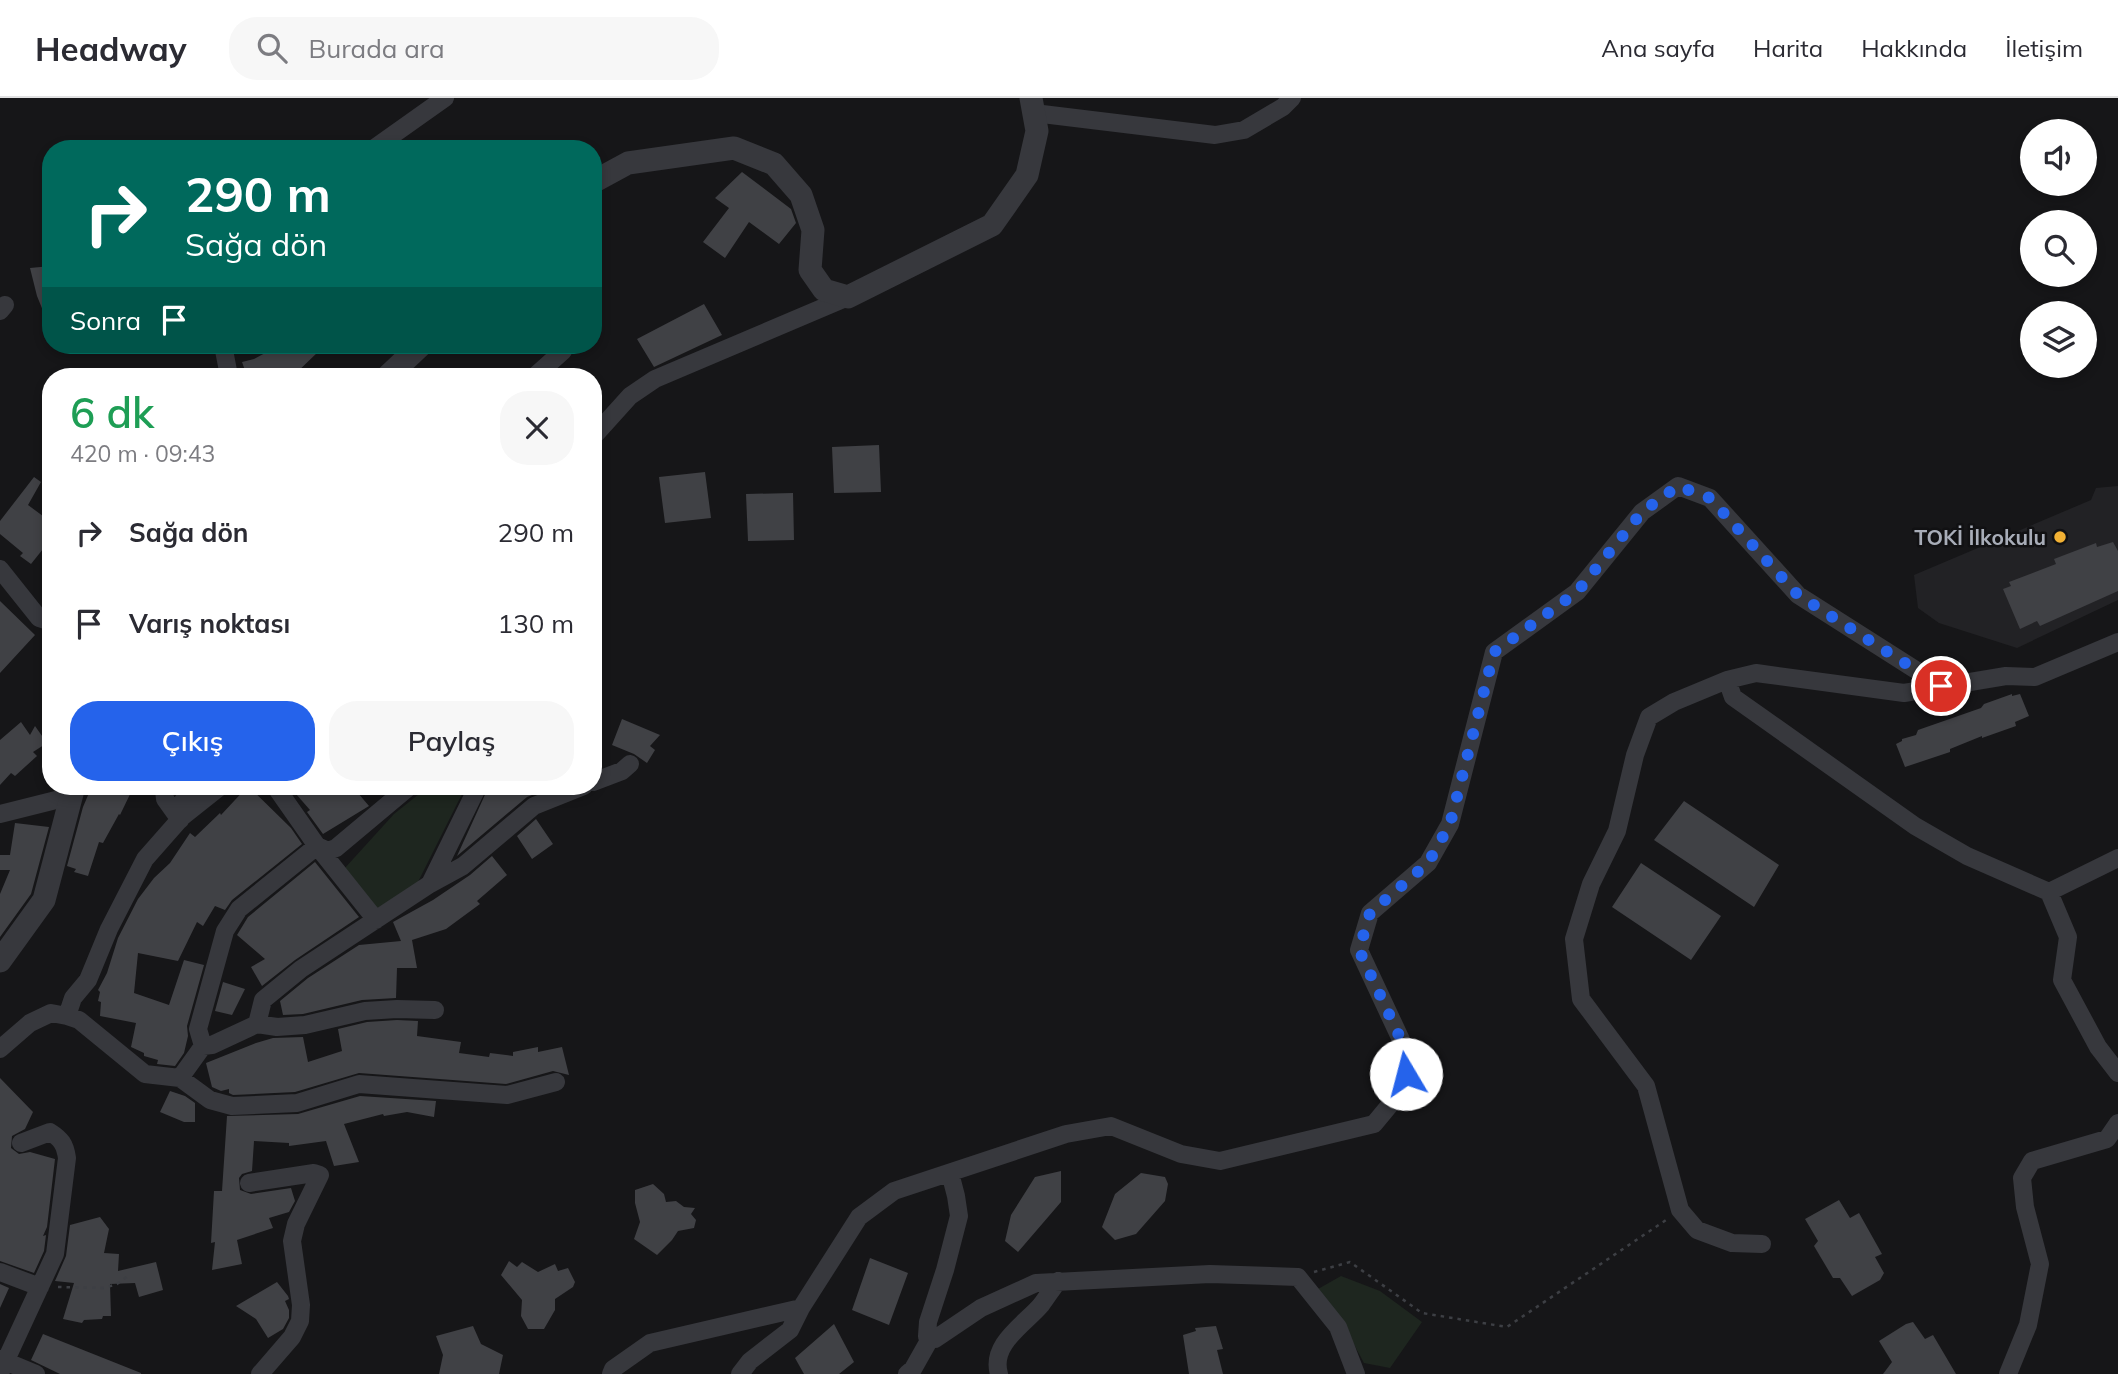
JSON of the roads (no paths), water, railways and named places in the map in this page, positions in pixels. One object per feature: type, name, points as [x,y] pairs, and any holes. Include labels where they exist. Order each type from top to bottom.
[{"type":"street","points":[[386,140],[445,98]]},
{"type":"street","points":[[602,427],[630,396],[655,379],[848,297],[992,225],[1027,175],[1037,131],[1032,106],[1215,135],[1244,130],[1283,107],[1292,98]]},
{"type":"street","points":[[602,177],[628,163],[734,148],[774,164],[801,195],[813,230],[810,270],[824,290],[848,297]]},
{"type":"street","points":[[397,368],[411,354]]},
{"type":"street","points":[[544,368],[560,354]]},
{"type":"street","points":[[740,1374],[750,1361],[790,1330],[859,1217],[894,1191],[1066,1135],[1111,1126],[1181,1154],[1220,1161],[1374,1124],[1403,1089],[1410,1059],[1359,950],[1370,913],[1428,863],[1450,824],[1494,652],[1577,592],[1642,512],[1678,486],[1710,498],[1798,595],[1941,686]]},
{"type":"street","points":[[0,569],[42,619]]},
{"type":"street","points":[[1762,1244],[1732,1243],[1698,1230],[1680,1210],[1646,1086],[1581,999],[1574,939],[1591,884],[1617,831],[1635,755],[1649,717],[1674,702],[1727,680],[1756,673],[1904,693],[2006,676],[2035,677],[2118,642]]},
{"type":"street","points":[[1727,680],[1733,697],[1915,826],[1967,856],[2049,892],[2068,937],[2062,979],[2098,1047],[2118,1073]]},
{"type":"street","points":[[602,779],[622,771],[630,764]]},
{"type":"street","points":[[0,814],[60,795]]},
{"type":"street","points":[[0,961],[44,900],[72,795]]},
{"type":"street","points":[[165,795],[177,816]]},
{"type":"street","points":[[67,1016],[73,998],[88,981],[109,929],[145,859],[189,795]]},
{"type":"street","points":[[177,816],[208,795]]},
{"type":"street","points":[[281,795],[317,846],[376,920]]},
{"type":"street","points":[[317,846],[328,851],[336,848],[399,795]]},
{"type":"street","points":[[430,884],[474,795]]},
{"type":"street","points":[[257,1024],[262,1000],[301,969],[430,884],[463,866],[534,806],[562,795]]},
{"type":"street","points":[[180,1078],[202,1046],[198,1029],[225,931],[239,909],[317,846]]},
{"type":"street","points":[[2049,892],[2118,858]]},
{"type":"street","points":[[202,1046],[212,1045],[257,1024],[277,1027],[305,1025],[365,1012],[435,1010]]},
{"type":"street","points":[[0,1049],[30,1023],[51,1013],[67,1016],[79,1020],[145,1074],[180,1078],[210,1100],[232,1107],[297,1103],[359,1084],[507,1095],[556,1082]]},
{"type":"street","points":[[2008,1374],[2028,1325],[2040,1264],[2025,1207],[2022,1178],[2032,1161],[2107,1139],[2118,1123]]},
{"type":"street","points":[[21,1143],[50,1132],[66,1146],[67,1157],[55,1254],[2,1364],[36,1374]]},
{"type":"street","points":[[249,1183],[314,1172],[320,1175],[296,1224],[292,1241],[301,1306],[300,1321],[292,1337],[260,1374]]},
{"type":"street","points":[[950,1173],[957,1196],[959,1216],[928,1322],[927,1336],[936,1339],[981,1308],[1036,1283],[1210,1274],[1298,1277],[1338,1327],[1356,1374]]},
{"type":"street","points":[[0,1272],[40,1287]]},
{"type":"street","points":[[999,1374],[997,1366],[1006,1339],[1041,1306],[1058,1281]]},
{"type":"street","points":[[611,1374],[613,1369],[650,1343],[802,1308]]},
{"type":"street","points":[[907,1374],[913,1369],[931,1337]]},
{"type":"place","name":"TOKİ İlkokulu","points":[[2060,537]]}]
